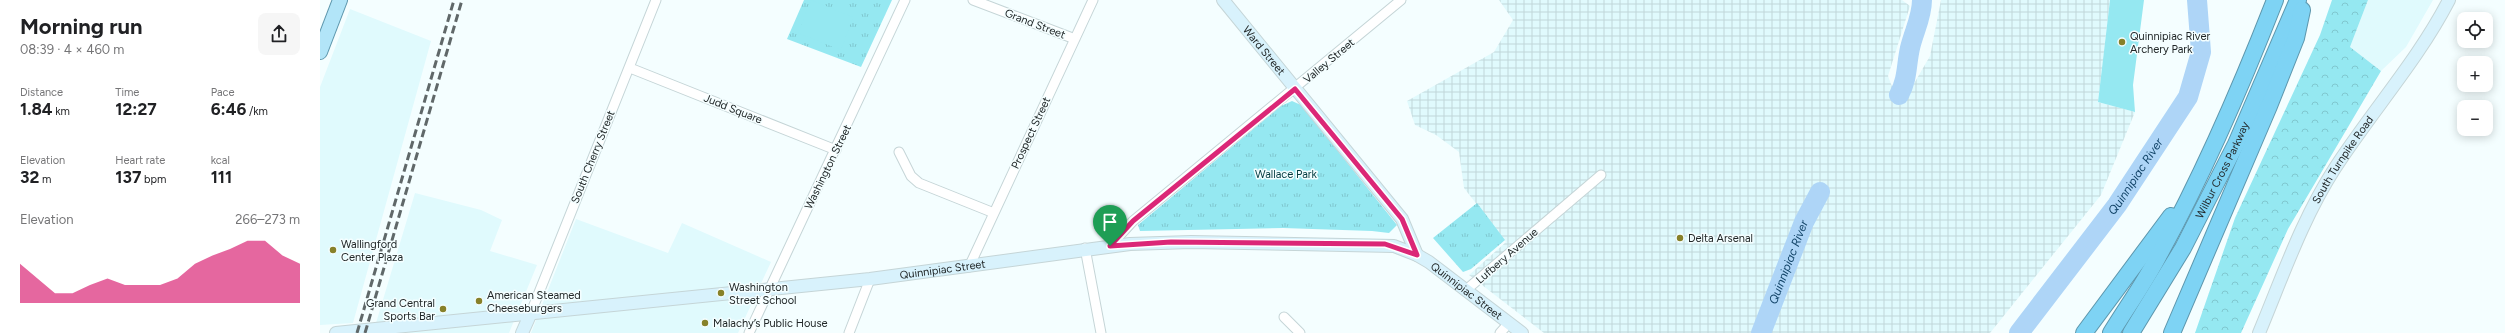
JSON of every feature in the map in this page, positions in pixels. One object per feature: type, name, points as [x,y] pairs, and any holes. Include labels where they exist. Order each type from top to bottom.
[{"type":"highway","name":"Wilbur Cross Parkway","points":[[2111,333],[2159,256],[2197,181],[2253,56],[2275,0]]},
{"type":"highway","name":"Wilbur Cross Parkway","points":[[2132,333],[2183,248],[2236,144],[2298,0]]},
{"type":"highway","points":[[2172,333],[2272,100],[2296,38],[2304,0]]},
{"type":"highway","points":[[2084,333],[2197,181]]},
{"type":"main road","points":[[320,52],[340,0]]},
{"type":"main road","name":"Ward Street","points":[[1224,0],[1402,219],[1417,255]]},
{"type":"main road","name":"South Turnpike Road","points":[[2259,333],[2310,213],[2335,169],[2435,27],[2449,0]]},
{"type":"main road","name":"Quinnipiac Street","points":[[336,333],[530,315],[870,279],[969,267],[1086,248],[1184,242],[1385,244],[1417,255],[1522,333]]},
{"type":"main road","points":[[522,333],[530,315]]},
{"type":"street","name":"South Cherry Street","points":[[530,315],[656,0]]},
{"type":"street","name":"Washington Street","points":[[749,333],[905,0]]},
{"type":"street","name":"Grand Street","points":[[973,0],[1075,39]]},
{"type":"street","name":"Prospect Street","points":[[969,267],[1093,0]]},
{"type":"street","name":"Valley Street","points":[[1110,246],[1133,221],[1295,89],[1401,0]]},
{"type":"street","name":"Judd Square","points":[[630,68],[836,150]]},
{"type":"street","points":[[899,152],[911,176],[919,183],[994,212]]},
{"type":"street","name":"Lufbery Avenue","points":[[1466,290],[1601,174]]},
{"type":"street","points":[[1086,248],[1101,333]]},
{"type":"street","points":[[849,333],[870,279]]},
{"type":"street","points":[[1284,317],[1300,333]]},
{"type":"street","points":[[1500,333],[1509,323]]},
{"type":"shaded area","points":[[1499,0],[1902,0],[1910,6],[1888,76],[1894,92],[1905,99],[1930,56],[1941,0],[2110,0],[2098,102],[2135,112],[2101,195],[1990,333],[1544,333],[1469,275],[1506,242],[1464,188],[1459,152],[1436,135],[1415,125],[1407,101],[1494,52],[1513,20]]},
{"type":"shaded area","points":[[2368,0],[2433,0],[2406,47],[2381,71],[2350,47]]},
{"type":"shaded area","points":[[350,9],[431,41],[353,323],[320,325],[320,87]]},
{"type":"shaded area","points":[[415,193],[481,210],[502,220],[490,251],[537,265],[509,333],[373,333]]},
{"type":"shaded area","points":[[576,219],[668,253],[682,223],[771,262],[738,333],[531,333]]},
{"type":"green space","points":[[804,0],[892,0],[861,67],[787,39]]},
{"type":"green space","points":[[811,0],[853,17],[841,50],[798,33]]},
{"type":"green space","name":"Quinnipiac River Archery Park","points":[[2110,0],[2144,0],[2133,85],[2135,112],[2098,102]]},
{"type":"green space","points":[[2332,0],[2368,0],[2350,47],[2381,71],[2288,229],[2241,333],[2195,333],[2235,218],[2320,35]]},
{"type":"green space","name":"Wallace Park","points":[[1292,101],[1301,105],[1397,225],[1389,233],[1283,228],[1140,231],[1138,225],[1281,106]]},
{"type":"green space","points":[[1477,203],[1505,240],[1471,269],[1463,272],[1433,238]]},
{"type":"waterway","name":"Quinnipiac River","points":[[1899,95],[1905,77],[1910,48],[1919,18],[1922,0]]},
{"type":"waterway","name":"Quinnipiac River","points":[[2019,333],[2117,205],[2188,97],[2201,52],[2197,0]]},
{"type":"waterway","name":"Quinnipiac River","points":[[1761,333],[1804,222],[1820,192]]},
{"type":"railway","points":[[357,333],[454,0]]},
{"type":"railway","points":[[365,333],[462,0]]},
{"type":"place","name":"Quinnipiac River Archery Park","points":[[2122,42]]},
{"type":"place","name":"Delta Arsenal","points":[[1680,238]]},
{"type":"place","name":"Wallingford Center Plaza","points":[[333,250]]},
{"type":"place","name":"Washington Street School","points":[[721,293]]},
{"type":"place","name":"American Steamed Cheeseburgers","points":[[479,301]]},
{"type":"place","name":"Grand Central Sports Bar","points":[[443,309]]},
{"type":"place","name":"Malachy’s Public House","points":[[705,323]]},
{"type":"route","points":[[1295,89],[1402,219],[1408,228],[1417,255],[1403,248],[1385,244],[1171,242],[1110,246],[1133,221],[1295,89]]}]
